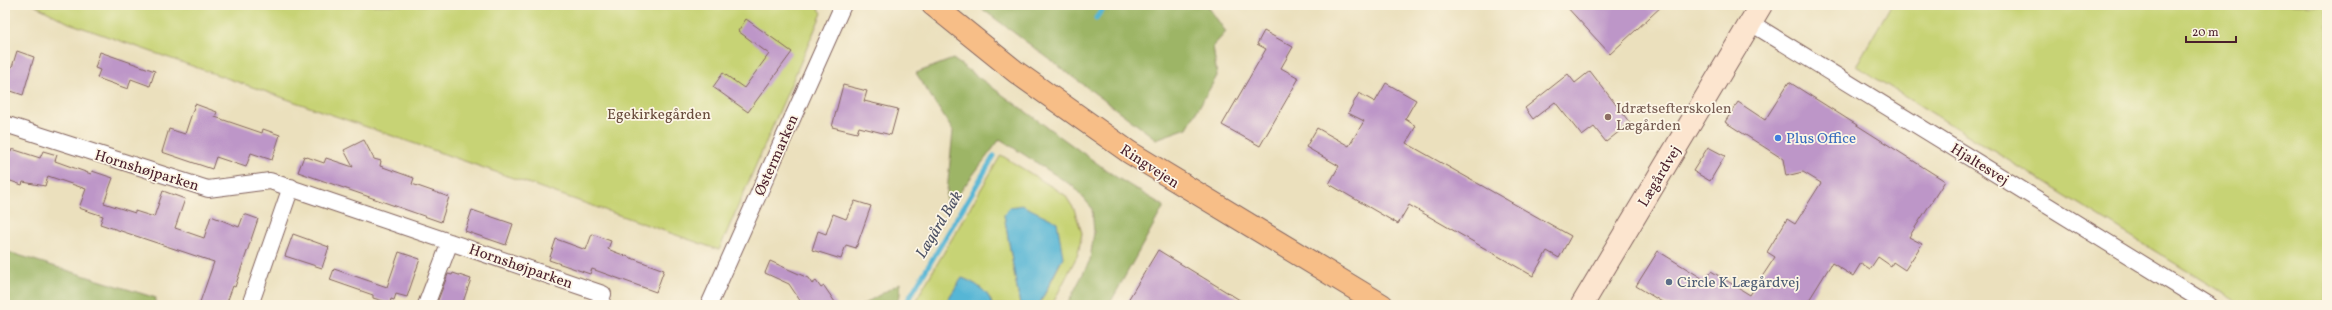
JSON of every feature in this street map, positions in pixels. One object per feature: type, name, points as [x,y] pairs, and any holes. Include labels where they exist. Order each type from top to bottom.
[{"type":"main road","name":"Ringvejen","points":[[933,5],[1016,72],[1129,152],[1382,305]]},
{"type":"street","name":"Østermarken","points":[[709,305],[843,5]]},
{"type":"street","name":"Lægårdvej","points":[[1582,305],[1756,14]]},
{"type":"street","name":"Hjaltesvej","points":[[1756,14],[2209,305]]},
{"type":"street","name":"Hornshøjparken","points":[[5,124],[208,189],[270,181],[291,187],[603,294],[599,305]]},
{"type":"street","points":[[250,305],[291,187]]},
{"type":"street","name":"Hornshøjparken","points":[[426,305],[450,242]]},
{"type":"green space","name":"Egekirkegården","points":[[34,5],[816,5],[822,13],[719,250],[69,23]]},
{"type":"green space","points":[[977,5],[1207,5],[1226,32],[1213,46],[1217,76],[1187,128],[1156,139]]},
{"type":"green space","points":[[1891,5],[2327,5],[2327,305],[2242,305],[1856,66]]},
{"type":"green space","points":[[953,59],[1116,177],[1164,206],[1109,305],[1067,305],[1090,260],[1094,232],[1092,208],[1074,187],[1000,139],[945,212],[953,131],[916,73]]},
{"type":"green space","points":[[1001,155],[1065,195],[1074,209],[1082,233],[1078,254],[1052,305],[1039,305],[1063,258],[1004,215],[1020,305],[992,305],[991,300],[981,288],[962,278],[944,305],[913,305]]},
{"type":"green space","points":[[5,251],[156,298],[155,305],[5,305]]},
{"type":"green space","points":[[900,283],[900,295],[895,305],[862,305]]},
{"type":"water","points":[[1022,205],[1057,222],[1063,257],[1039,305],[1020,305],[1004,215],[1010,207]]},
{"type":"water","points":[[962,278],[981,288],[991,300],[992,305],[944,305]]},
{"type":"building","points":[[1565,5],[1663,5],[1610,54]]},
{"type":"building","points":[[746,19],[792,52],[748,112],[713,87],[723,73],[744,88],[769,54],[738,31]]},
{"type":"building","points":[[1264,31],[1293,47],[1281,68],[1299,78],[1260,146],[1222,125],[1266,49],[1257,44]]},
{"type":"building","points":[[17,51],[34,57],[23,95],[5,89],[5,64],[12,67]]},
{"type":"building","points":[[100,52],[155,71],[150,86],[131,79],[128,89],[97,78],[100,70],[95,68]]},
{"type":"building","points":[[1590,71],[1630,123],[1606,142],[1594,127],[1582,136],[1555,102],[1533,119],[1525,108],[1568,74],[1575,83]]},
{"type":"building","points":[[1789,82],[1945,181],[1909,237],[1922,244],[1905,270],[1893,262],[1891,266],[1878,257],[1870,269],[1861,263],[1853,276],[1832,263],[1806,305],[1667,305],[1636,286],[1658,251],[1705,280],[1711,271],[1750,295],[1775,257],[1767,252],[1787,219],[1795,224],[1821,183],[1803,172],[1786,176],[1783,159],[1725,122],[1738,102],[1765,120]]},
{"type":"building","points":[[1386,83],[1416,100],[1405,119],[1416,126],[1406,143],[1571,236],[1559,258],[1547,251],[1533,276],[1409,205],[1398,224],[1329,184],[1339,166],[1306,147],[1317,128],[1349,146],[1364,121],[1348,113],[1359,93],[1375,102]]},
{"type":"building","points":[[843,85],[867,91],[864,101],[898,109],[891,135],[859,127],[857,133],[832,127]]},
{"type":"building","points":[[195,104],[217,112],[215,117],[262,133],[263,129],[280,135],[272,160],[251,153],[246,167],[216,157],[212,169],[162,152],[169,129],[185,134]]},
{"type":"building","points":[[364,140],[374,159],[381,161],[380,166],[414,178],[412,184],[449,197],[441,222],[298,172],[304,156],[324,163],[326,158],[353,167],[344,150]]},
{"type":"building","points":[[1708,147],[1725,156],[1710,181],[1693,171]]},
{"type":"building","points":[[5,149],[11,152],[12,149],[40,158],[43,151],[57,155],[55,161],[91,174],[92,171],[113,178],[104,203],[135,213],[135,211],[154,217],[163,191],[185,199],[175,228],[204,238],[211,216],[239,227],[244,214],[258,219],[235,287],[233,286],[226,305],[199,305],[214,262],[100,224],[103,216],[79,208],[86,189],[48,176],[45,186],[23,182],[22,185],[5,179]]},
{"type":"building","points":[[855,201],[871,206],[856,248],[846,245],[841,259],[812,250],[818,231],[826,234],[833,214],[846,219]]},
{"type":"building","points":[[472,210],[513,224],[506,245],[465,231]]},
{"type":"building","points":[[293,234],[329,247],[322,268],[285,256]]},
{"type":"building","points":[[592,234],[611,241],[608,249],[664,270],[656,292],[592,269],[590,274],[549,260],[556,239],[586,250]]},
{"type":"building","points":[[1158,250],[1248,305],[1125,305]]},
{"type":"building","points":[[399,252],[420,259],[407,297],[396,294],[394,300],[391,299],[390,303],[373,298],[373,295],[330,280],[334,269],[387,287]]},
{"type":"building","points":[[770,261],[808,278],[812,284],[816,281],[821,288],[824,286],[837,305],[803,305],[789,284],[765,273]]},
{"type":"building","points":[[453,273],[471,279],[462,305],[436,305],[448,274],[452,275]]},
{"type":"waterway","name":"Lægård Bæk","points":[[1096,18],[1106,5]]},
{"type":"waterway","name":"Lægård Bæk","points":[[905,305],[994,156]]},
{"type":"place","name":"Idrætsefterskolen Lægården","points":[[1608,117]]},
{"type":"place","name":"Plus Office","points":[[1778,138]]},
{"type":"place","name":"Circle K Lægårdvej","points":[[1669,282]]}]
